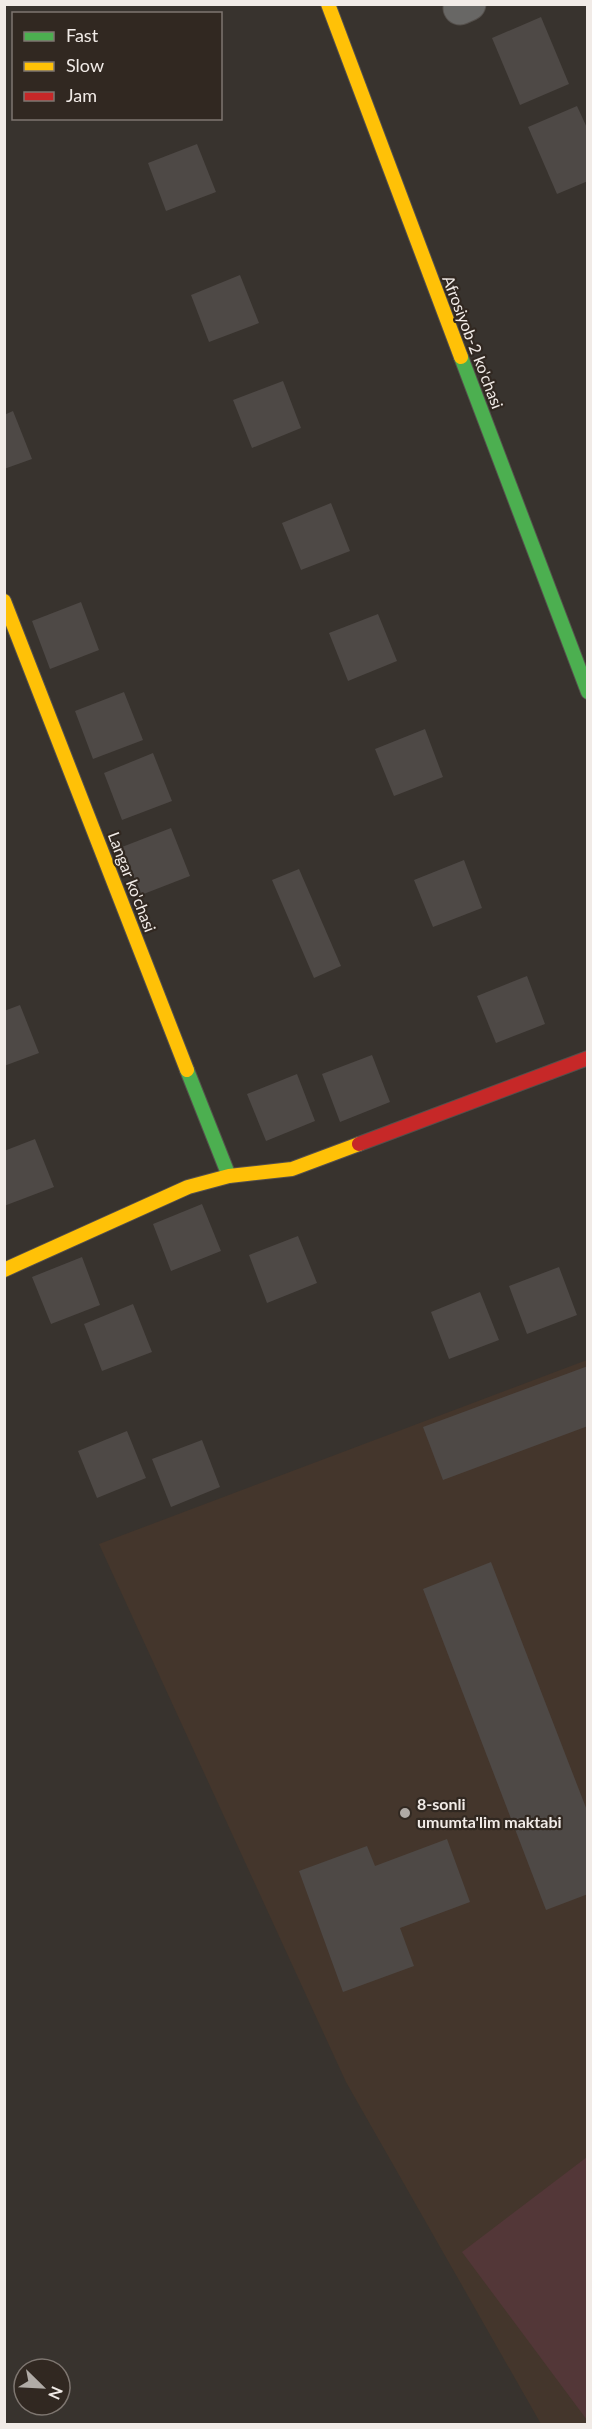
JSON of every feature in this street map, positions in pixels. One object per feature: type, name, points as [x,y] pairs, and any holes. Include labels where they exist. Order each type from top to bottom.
[{"type":"street","name":"Afrosiyob-2 ko'chasi","points":[[328,4],[588,692]]},
{"type":"street","name":"Langar ko'chasi","points":[[4,600],[229,1176]]},
{"type":"street","points":[[4,1270],[188,1187],[229,1176],[292,1169],[588,1058]]},
{"type":"shaded area","name":"8-sonli umumta'lim maktabi","points":[[587,1360],[587,2424],[541,2424],[346,2082],[99,1544]]},
{"type":"shaded area","points":[[587,2157],[587,2420],[462,2252]]},
{"type":"building","points":[[541,17],[569,84],[520,105],[492,38]]},
{"type":"building","points":[[577,106],[588,130],[588,181],[557,194],[528,127]]},
{"type":"building","points":[[197,144],[216,192],[166,211],[148,163]]},
{"type":"building","points":[[240,275],[259,323],[209,342],[191,295]]},
{"type":"building","points":[[283,381],[301,428],[252,448],[233,400]]},
{"type":"building","points":[[13,411],[32,459],[4,469],[4,415]]},
{"type":"building","points":[[331,503],[350,551],[301,570],[282,523]]},
{"type":"building","points":[[81,602],[99,650],[50,669],[32,621]]},
{"type":"building","points":[[378,614],[397,661],[348,681],[329,633]]},
{"type":"building","points":[[124,692],[143,740],[93,759],[75,711]]},
{"type":"building","points":[[425,729],[443,777],[394,796],[375,749]]},
{"type":"building","points":[[153,753],[172,801],[122,820],[104,773]]},
{"type":"building","points":[[171,828],[190,876],[141,895],[122,847]]},
{"type":"building","points":[[464,860],[482,908],[433,927],[414,880]]},
{"type":"building","points":[[299,869],[341,966],[314,978],[272,880]]},
{"type":"building","points":[[527,976],[545,1024],[496,1043],[477,996]]},
{"type":"building","points":[[20,1005],[39,1053],[4,1066],[4,1011]]},
{"type":"building","points":[[372,1055],[390,1102],[340,1122],[322,1074]]},
{"type":"building","points":[[297,1074],[315,1121],[266,1141],[247,1094]]},
{"type":"building","points":[[35,1139],[54,1187],[4,1206],[4,1151]]},
{"type":"building","points":[[202,1204],[221,1251],[171,1271],[153,1224]]},
{"type":"building","points":[[298,1236],[317,1283],[267,1303],[249,1255]]},
{"type":"building","points":[[82,1257],[100,1305],[51,1324],[32,1277]]},
{"type":"building","points":[[559,1267],[577,1315],[527,1334],[509,1286]]},
{"type":"building","points":[[480,1292],[499,1340],[449,1359],[431,1312]]},
{"type":"building","points":[[133,1304],[152,1352],[102,1371],[84,1324]]},
{"type":"building","points":[[588,1366],[588,1426],[443,1480],[423,1427]]},
{"type":"building","points":[[127,1431],[146,1478],[97,1498],[78,1451]]},
{"type":"building","points":[[202,1440],[220,1487],[171,1507],[152,1459]]},
{"type":"building","points":[[491,1562],[588,1813],[588,1894],[546,1910],[423,1589]]},
{"type":"building","points":[[447,1839],[470,1902],[400,1928],[414,1966],[343,1992],[299,1871],[367,1846],[375,1866]]},
{"type":"traffic: fast","points":[[461,357],[588,692]]},
{"type":"traffic: fast","points":[[187,1070],[229,1176]]},
{"type":"traffic: slow","points":[[328,4],[461,357]]},
{"type":"traffic: slow","points":[[4,601],[187,1070]]},
{"type":"traffic: slow","points":[[4,1270],[188,1187],[229,1176],[292,1169],[359,1144]]},
{"type":"traffic: jam","points":[[359,1144],[588,1058]]},
{"type":"place","name":"8-sonli umumta'lim maktabi","points":[[405,1813]]}]
